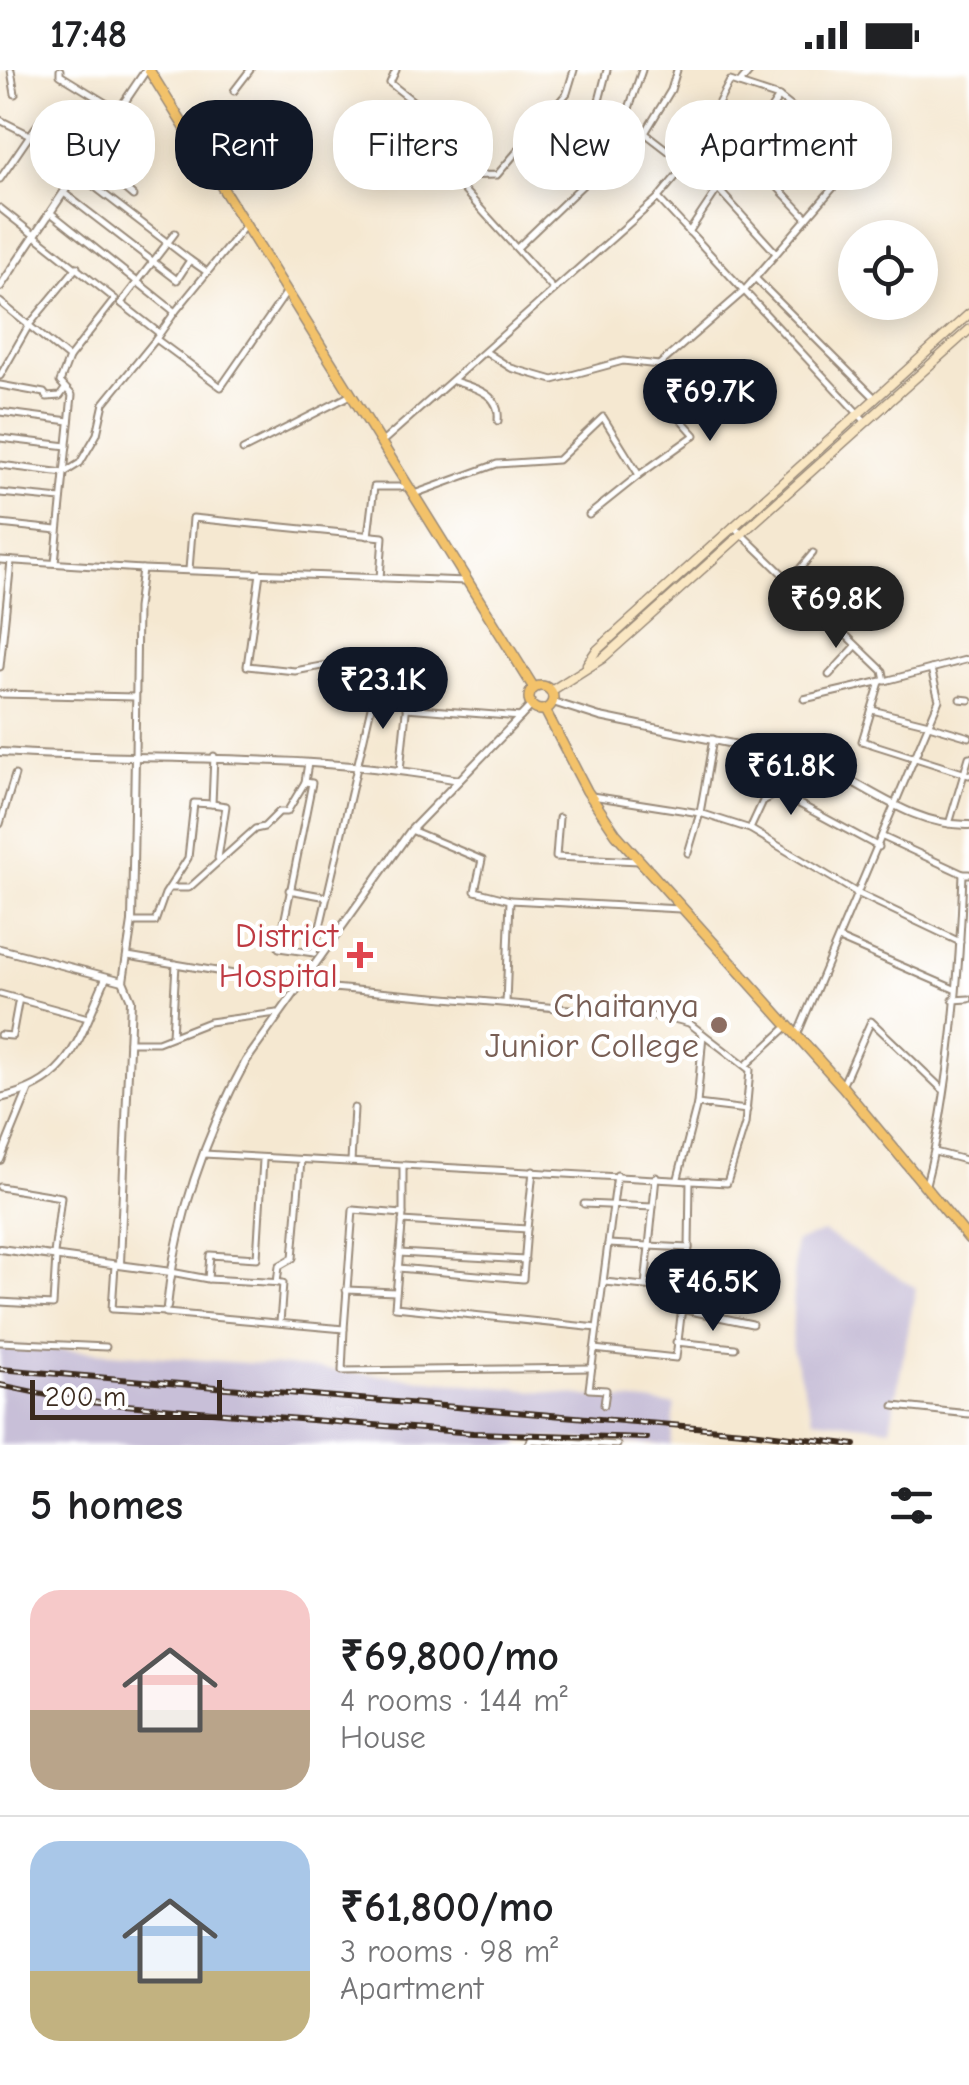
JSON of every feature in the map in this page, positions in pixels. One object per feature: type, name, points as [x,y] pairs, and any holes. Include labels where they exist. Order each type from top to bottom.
[{"type":"highway","points":[[152,72],[244,227],[534,688]]},
{"type":"highway","points":[[550,701],[532,706],[528,698],[534,688],[544,686],[590,796],[639,861],[842,1086],[944,1204],[969,1239]]},
{"type":"main road","points":[[550,701],[969,314]]},
{"type":"main road","points":[[736,529],[968,332]]},
{"type":"street","points":[[11,70],[15,94]]},
{"type":"street","points":[[60,70],[60,75],[101,100]]},
{"type":"street","points":[[234,91],[250,70]]},
{"type":"street","points":[[396,70],[390,84],[411,100]]},
{"type":"street","points":[[493,175],[567,93],[574,70]]},
{"type":"street","points":[[600,100],[608,70]]},
{"type":"street","points":[[632,100],[642,70]]},
{"type":"street","points":[[645,131],[671,90],[677,70]]},
{"type":"street","points":[[739,84],[751,70]]},
{"type":"street","points":[[127,100],[152,72]]},
{"type":"street","points":[[720,100],[730,80],[783,100]]},
{"type":"street","points":[[0,120],[30,135],[0,179]]},
{"type":"street","points":[[99,190],[207,272]]},
{"type":"street","points":[[125,190],[132,196]]},
{"type":"street","points":[[464,190],[554,290]]},
{"type":"street","points":[[516,248],[577,190]]},
{"type":"street","points":[[381,443],[665,190]]},
{"type":"street","points":[[689,232],[719,190],[776,253]]},
{"type":"street","points":[[781,190],[807,218]]},
{"type":"street","points":[[486,352],[511,368],[553,380],[623,362],[659,365],[743,292],[831,190]]},
{"type":"street","points":[[0,287],[62,191],[177,280],[190,260]]},
{"type":"street","points":[[658,198],[865,421]]},
{"type":"street","points":[[0,208],[221,387],[286,293]]},
{"type":"street","points":[[49,211],[175,312]]},
{"type":"street","points":[[0,465],[64,473],[80,463],[97,434],[104,404],[244,227]]},
{"type":"street","points":[[54,563],[72,395],[60,382],[70,358],[176,234]]},
{"type":"street","points":[[0,376],[29,326],[76,267]]},
{"type":"street","points":[[755,278],[874,398]]},
{"type":"street","points":[[0,302],[70,358]]},
{"type":"street","points":[[958,324],[968,332]]},
{"type":"street","points":[[454,381],[494,399],[500,408],[498,421]]},
{"type":"street","points":[[0,385],[44,393],[48,398],[60,396],[66,388]]},
{"type":"street","points":[[243,450],[351,394]]},
{"type":"street","points":[[588,515],[694,435],[658,395]]},
{"type":"street","points":[[0,412],[69,420]]},
{"type":"street","points":[[368,536],[374,487],[411,491],[496,464],[558,460],[603,417],[639,475]]},
{"type":"street","points":[[0,438],[67,446]]},
{"type":"street","points":[[0,493],[61,499]]},
{"type":"street","points":[[189,570],[192,518],[383,538],[380,578]]},
{"type":"street","points":[[0,524],[58,530]]},
{"type":"street","points":[[736,529],[883,671],[862,741],[966,774]]},
{"type":"street","points":[[788,583],[814,553]]},
{"type":"street","points":[[0,560],[469,582]]},
{"type":"street","points":[[0,667],[11,561]]},
{"type":"street","points":[[142,569],[134,697],[132,922],[123,982],[130,1000],[130,1042],[112,1309],[166,1310],[344,1329]]},
{"type":"street","points":[[260,573],[248,666],[295,671],[354,660],[410,673],[400,770]]},
{"type":"street","points":[[822,615],[856,576]]},
{"type":"street","points":[[829,676],[856,646]]},
{"type":"street","points":[[804,699],[969,659]]},
{"type":"street","points":[[318,953],[327,897],[382,664]]},
{"type":"street","points":[[797,1035],[884,837],[938,700],[931,669]]},
{"type":"street","points":[[0,694],[134,697]]},
{"type":"street","points":[[960,698],[969,700]]},
{"type":"street","points":[[550,701],[600,717],[798,757],[836,770],[896,808],[949,824],[969,825]]},
{"type":"street","points":[[166,1310],[170,1272],[204,1154],[224,1102],[277,1013],[411,830],[532,706]]},
{"type":"street","points":[[406,708],[521,717]]},
{"type":"street","points":[[872,710],[969,737]]},
{"type":"street","points":[[688,853],[700,813],[713,739]]},
{"type":"street","points":[[0,752],[214,756],[358,764],[460,780]]},
{"type":"street","points":[[212,804],[214,756]]},
{"type":"street","points":[[750,829],[763,801],[780,793],[798,757]]},
{"type":"street","points":[[949,824],[969,757]]},
{"type":"street","points":[[169,888],[189,888],[218,859],[279,812],[287,812],[305,782],[308,762]]},
{"type":"street","points":[[0,824],[15,775]]},
{"type":"street","points":[[305,782],[312,783],[309,808],[288,890],[279,948],[318,953]]},
{"type":"street","points":[[780,793],[879,848]]},
{"type":"street","points":[[590,796],[700,813],[750,829],[858,894],[960,940],[969,938]]},
{"type":"street","points":[[132,922],[155,922],[169,888],[188,858],[194,803],[226,806],[218,859]]},
{"type":"street","points":[[559,818],[556,857],[639,861]]},
{"type":"street","points":[[411,830],[482,860],[475,891],[510,900],[680,909]]},
{"type":"street","points":[[884,837],[966,874],[934,1152],[926,1184]]},
{"type":"street","points":[[288,890],[327,897]]},
{"type":"street","points":[[506,1002],[510,900]]},
{"type":"street","points":[[839,939],[954,989]]},
{"type":"street","points":[[0,949],[123,982]]},
{"type":"street","points":[[128,956],[300,985],[670,1018],[689,1023],[747,1064],[751,1082],[728,1183],[204,1154]]},
{"type":"street","points":[[172,1037],[176,964]]},
{"type":"street","points":[[0,1098],[29,1090],[68,1064],[105,980]]},
{"type":"street","points":[[0,994],[88,1018]]},
{"type":"street","points":[[0,1035],[12,1036],[19,998]]},
{"type":"street","points":[[953,1000],[969,999]]},
{"type":"street","points":[[130,1042],[158,1042],[210,1022],[277,1013]]},
{"type":"street","points":[[842,1086],[871,1021],[942,1089]]},
{"type":"street","points":[[747,1064],[788,1026]]},
{"type":"street","points":[[678,1178],[697,1104],[702,1034]]},
{"type":"street","points":[[0,1160],[29,1090]]},
{"type":"street","points":[[697,1104],[747,1110]]},
{"type":"street","points":[[351,1162],[354,1108]]},
{"type":"street","points":[[934,1152],[969,1161]]},
{"type":"street","points":[[208,1279],[210,1255],[257,1258],[263,1160]]},
{"type":"street","points":[[277,1283],[279,1266],[293,1258],[302,1160]]},
{"type":"street","points":[[402,1165],[395,1307],[597,1328]]},
{"type":"street","points":[[398,1268],[523,1279],[533,1171]]},
{"type":"street","points":[[604,1405],[606,1390],[588,1389],[617,1175]]},
{"type":"street","points":[[646,1286],[656,1177]]},
{"type":"street","points":[[594,1349],[676,1358],[689,1248],[690,1180]]},
{"type":"street","points":[[0,1187],[61,1197],[54,1305],[0,1302]]},
{"type":"street","points":[[584,1204],[653,1208]]},
{"type":"street","points":[[528,1229],[353,1210],[342,1371],[592,1368]]},
{"type":"street","points":[[608,1244],[689,1248]]},
{"type":"street","points":[[0,1249],[208,1279],[283,1284],[280,1323]]},
{"type":"street","points":[[399,1253],[525,1260]]},
{"type":"street","points":[[604,1282],[683,1290]]},
{"type":"street","points":[[346,1290],[396,1292]]},
{"type":"street","points":[[680,1309],[752,1324]]},
{"type":"street","points":[[0,1342],[106,1347]]},
{"type":"street","points":[[676,1342],[735,1348]]},
{"type":"street","points":[[894,1406],[969,1414]]},
{"type":"street","points":[[527,1445],[531,1440],[618,1445]]},
{"type":"shaded area","points":[[823,1232],[916,1288],[890,1428],[813,1419],[792,1349],[795,1242]]},
{"type":"shaded area","points":[[0,1345],[288,1366],[675,1405],[671,1445],[528,1438],[517,1445],[0,1445]]},
{"type":"railway","points":[[0,1369],[743,1431],[855,1445]]},
{"type":"railway","points":[[0,1385],[76,1401],[473,1433],[647,1438]]},
{"type":"place","name":"District Hospital","points":[[360,955]]},
{"type":"place","name":"Chaitanya Junior College","points":[[719,1025]]}]
